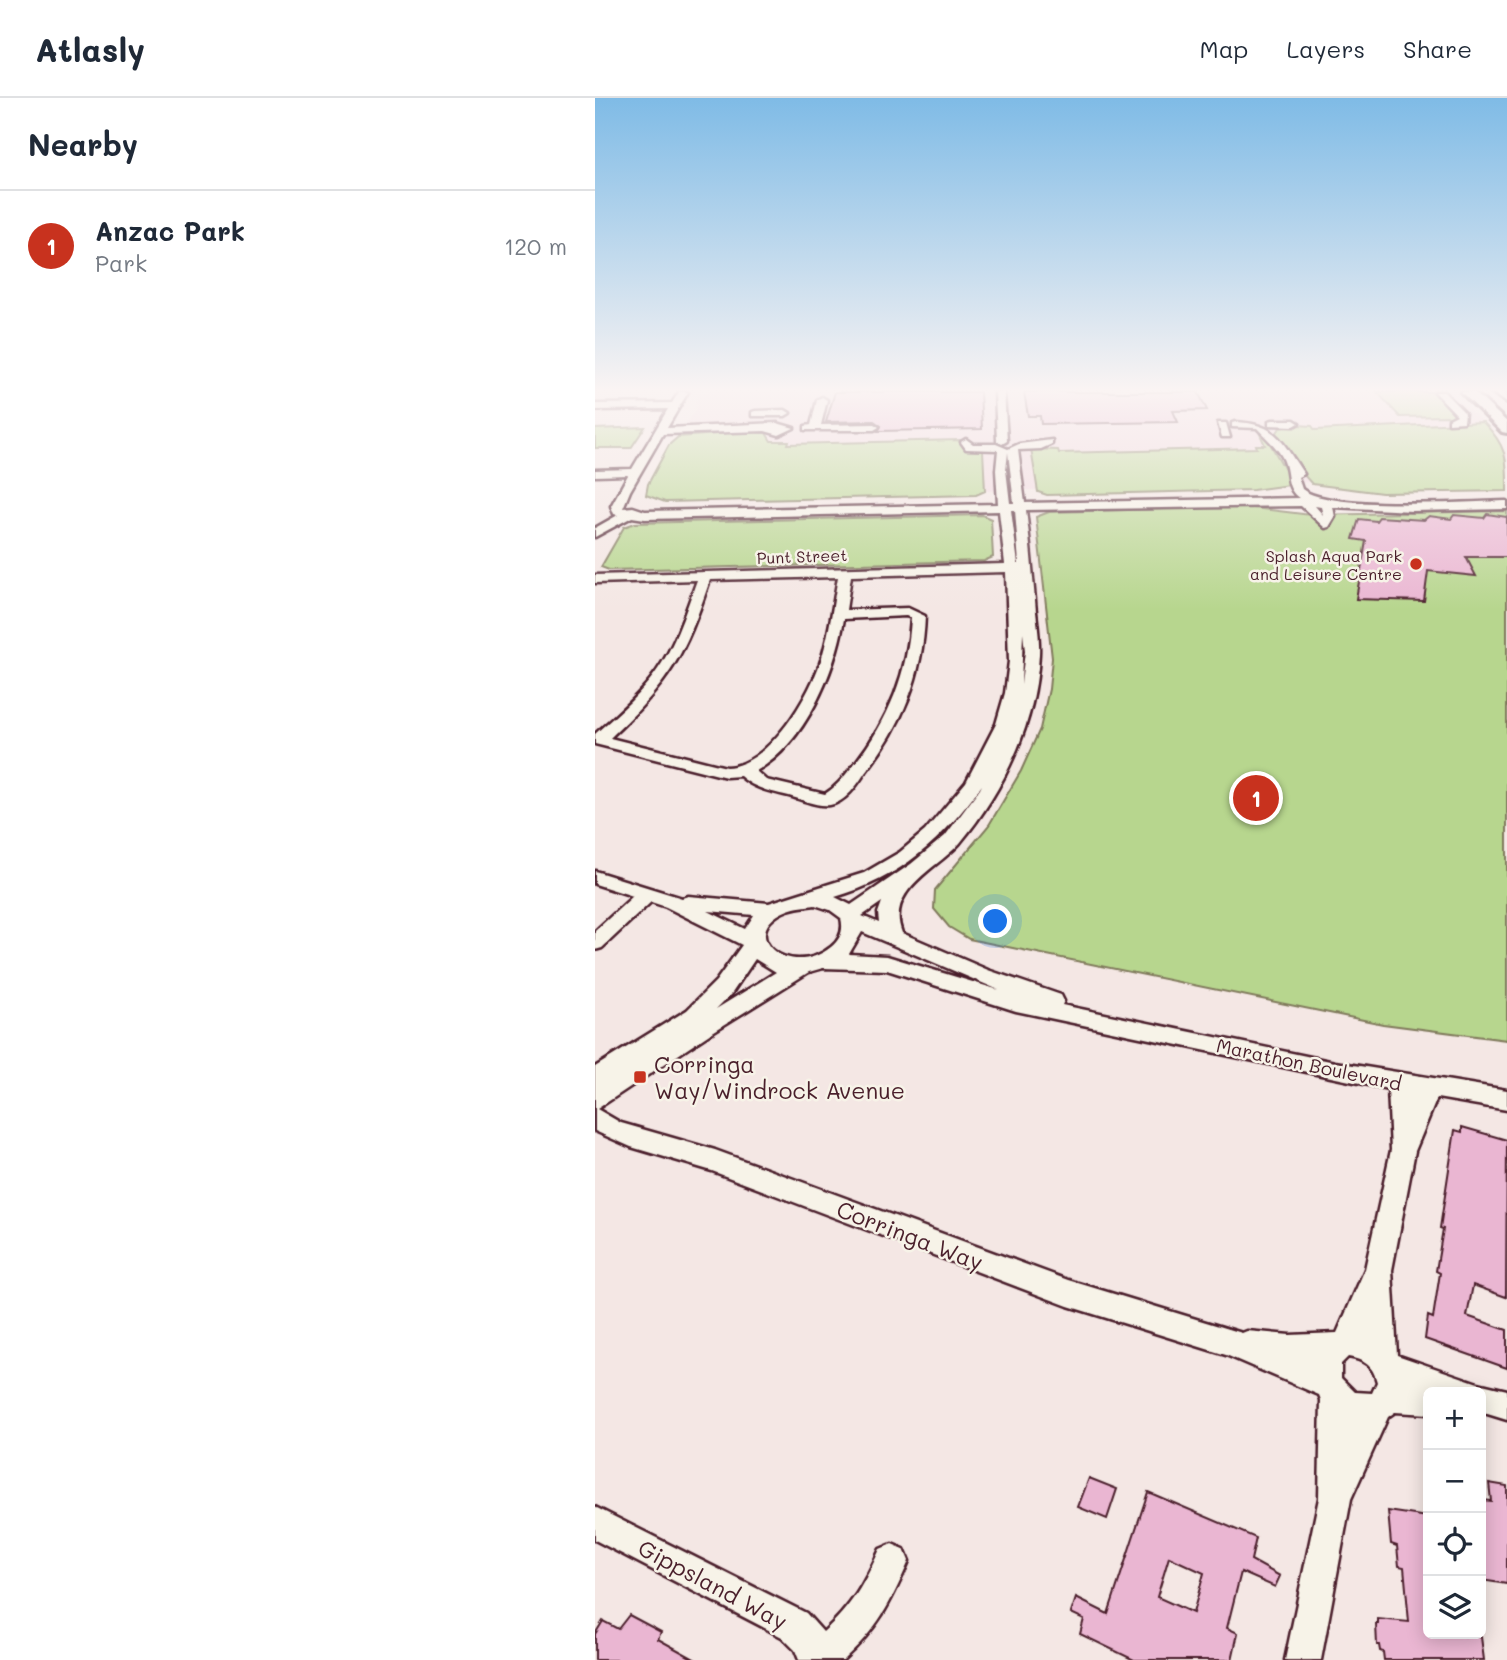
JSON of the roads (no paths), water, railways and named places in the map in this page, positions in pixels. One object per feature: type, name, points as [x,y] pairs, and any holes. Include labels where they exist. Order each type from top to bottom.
[{"type":"street","points":[[639,465],[617,506],[630,509],[1301,498],[1507,505]]},
{"type":"street","points":[[851,918],[952,840],[988,790],[1013,742],[1025,704],[1031,667],[1017,568],[1009,465]]},
{"type":"street","points":[[1290,467],[1328,500],[1329,517],[1325,524],[1301,498],[1290,467]]},
{"type":"street","points":[[595,473],[635,472]]},
{"type":"street","points":[[1301,498],[1435,502],[1507,497]]},
{"type":"street","points":[[595,533],[630,509]]},
{"type":"street","points":[[673,902],[771,910],[799,899],[852,885],[880,872],[914,850],[953,811],[973,783],[1002,726],[1016,663],[1017,568]]},
{"type":"street","name":"Punt Street","points":[[595,579],[1017,568]]},
{"type":"street","points":[[596,740],[726,772],[744,770],[759,762],[776,745],[813,695],[829,657],[845,573]]},
{"type":"street","points":[[596,740],[649,693],[663,675],[674,657],[705,576]]},
{"type":"street","points":[[744,770],[760,785],[827,800],[837,795],[858,771],[888,729],[904,697],[914,666],[918,616],[908,612],[837,615]]},
{"type":"street","points":[[894,938],[887,923],[887,913],[892,901],[918,868]]},
{"type":"street","points":[[595,877],[673,902],[753,943],[760,954],[771,962],[786,966],[814,963]]},
{"type":"street","points":[[595,943],[648,893]]},
{"type":"street","points":[[595,1100],[703,1027],[814,963],[838,953],[848,943],[853,931],[851,918],[842,907],[830,901],[799,899]]},
{"type":"street","points":[[595,1079],[695,1016],[724,987],[753,943],[754,930],[771,910]]},
{"type":"street","name":"Marathon Boulevard","points":[[851,918],[981,975],[1113,1022]]},
{"type":"street","name":"Marathon Boulevard","points":[[814,963],[887,963],[1016,1003],[1399,1083],[1507,1100]]},
{"type":"street","points":[[1399,1083],[1403,1151]]},
{"type":"street","points":[[1303,1660],[1335,1498],[1332,1390],[1325,1365],[1341,1346],[1379,1269],[1403,1151],[1418,1120],[1428,1088]]},
{"type":"street","name":"Corringa Way","points":[[595,1118],[612,1130],[715,1161],[1042,1284],[1229,1342],[1332,1390]]},
{"type":"street","points":[[1335,1498],[1383,1402],[1393,1388],[1386,1362],[1379,1269]]},
{"type":"street","name":"Corringa Way","points":[[1229,1342],[1290,1349],[1341,1346]]},
{"type":"street","points":[[1341,1346],[1366,1346],[1386,1362],[1454,1387]]},
{"type":"street","points":[[1332,1390],[1356,1408],[1383,1402],[1423,1399]]},
{"type":"street","points":[[1486,1399],[1507,1406]]},
{"type":"street","points":[[1486,1404],[1507,1406]]},
{"type":"street","name":"Gippsland Way","points":[[595,1523],[794,1625],[808,1638],[817,1660],[857,1624],[872,1603],[892,1561]]},
{"type":"place","name":"Splash Aqua Park and Leisure Centre","points":[[1416,564]]},
{"type":"place","name":"Anzac Park","points":[[1256,798]]},
{"type":"place","name":"Corringa Way/Windrock Avenue","points":[[640,1077]]}]
